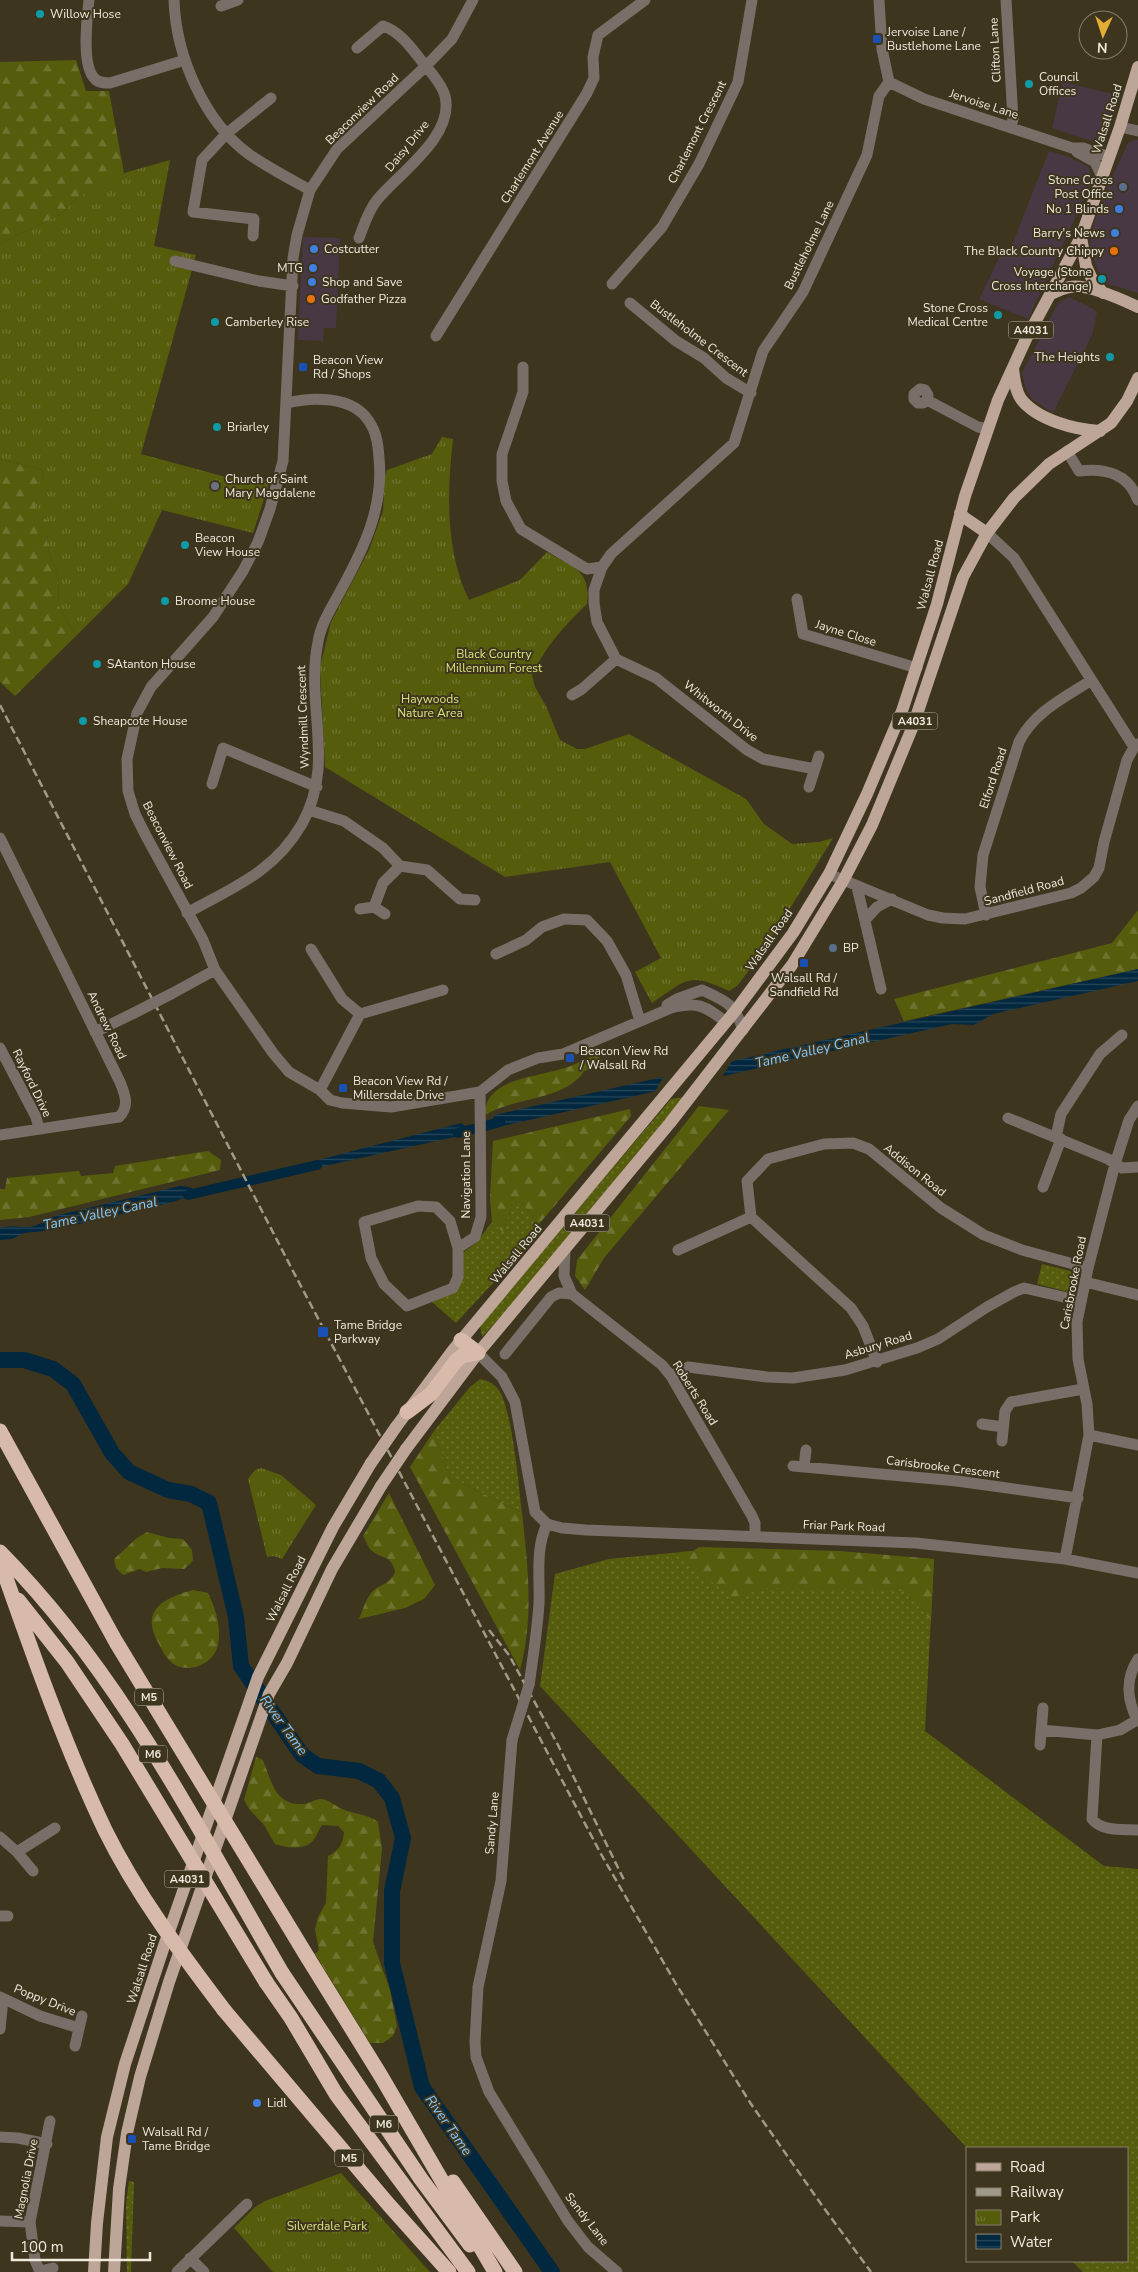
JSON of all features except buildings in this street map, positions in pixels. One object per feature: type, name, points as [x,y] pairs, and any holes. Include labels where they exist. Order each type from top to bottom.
[{"type":"highway","points":[[461,1340],[478,1353]]},
{"type":"highway","points":[[407,1412],[431,1394],[462,1356],[478,1353]]},
{"type":"highway","name":"M5","points":[[0,1431],[116,1642],[380,2076],[495,2272]]},
{"type":"highway","name":"M6","points":[[0,1552],[23,1575],[80,1644],[133,1720],[282,1973],[421,2179],[491,2272]]},
{"type":"highway","name":"M5","points":[[0,1561],[73,1758],[106,1831],[159,1923],[224,2010],[382,2198],[449,2272]]},
{"type":"highway","name":"M6","points":[[0,1580],[67,1662],[122,1744],[336,2094],[468,2272]]},
{"type":"highway","name":"M5","points":[[380,2076],[515,2272]]},
{"type":"main road","name":"Walsall Road","points":[[114,2272],[115,2225],[127,2133],[146,2078],[169,1982],[269,1694],[346,1544],[406,1449],[478,1353],[721,1058],[739,1019],[829,874],[902,711],[937,604],[960,513],[988,429],[1013,368],[1082,237],[1120,127],[1138,67]]},
{"type":"main road","name":"Walsall Road","points":[[1082,237],[1086,266],[1103,293]]},
{"type":"main road","points":[[1051,294],[1071,286],[1103,293],[1138,307]]},
{"type":"main road","points":[[1013,368],[1019,395],[1031,408],[1080,430],[1100,431]]},
{"type":"main road","name":"Walsall Road","points":[[94,2272],[96,2223],[107,2137],[123,2073],[164,1946],[258,1677],[333,1527],[371,1463],[461,1340],[667,1096],[726,1022],[739,1019],[799,954],[843,882],[872,825],[913,726],[963,578],[987,533],[1014,498],[1049,464],[1100,431],[1117,416],[1138,378]]},
{"type":"main road","points":[[960,513],[977,528],[987,533]]},
{"type":"main road","points":[[123,2073],[146,2078]]},
{"type":"street","points":[[88,0],[86,46],[88,62],[94,78],[99,82],[110,83],[185,60]]},
{"type":"street","points":[[174,0],[185,60],[217,123],[226,134],[250,154],[310,190]]},
{"type":"street","points":[[221,6],[238,0]]},
{"type":"street","name":"Beaconview Road","points":[[472,0],[452,39],[426,66],[337,149],[310,190],[297,235],[293,258],[283,461],[270,509],[258,542],[243,571],[213,617],[151,686],[137,713],[130,738],[127,759],[128,791],[135,814],[203,940],[215,970],[284,1066],[298,1078],[320,1090],[330,1100],[342,1103],[391,1107],[480,1092],[508,1070],[538,1058],[562,1054],[640,1021]]},
{"type":"street","name":"Charlemont Avenue","points":[[436,336],[587,93],[594,78],[593,57],[598,35],[612,22],[645,0]]},
{"type":"street","name":"Charlemont Crescent","points":[[612,284],[662,226],[699,164],[738,82],[752,0]]},
{"type":"street","points":[[879,0],[882,49],[889,82]]},
{"type":"street","name":"Clifton Lane","points":[[1006,0],[1013,119],[1011,127]]},
{"type":"street","name":"Daisy Drive","points":[[357,48],[383,26],[395,30],[426,66],[445,94],[447,111],[437,135],[410,167],[376,200],[368,214],[359,238]]},
{"type":"street","name":"Jervoise Lane","points":[[889,82],[924,99],[1072,148],[1095,162],[1102,177]]},
{"type":"street","name":"Bustleholme Lane","points":[[602,567],[611,554],[734,443],[763,351],[803,292],[867,155],[879,96],[889,82]]},
{"type":"street","points":[[253,236],[254,219],[193,212],[202,160],[226,134],[271,98]]},
{"type":"street","points":[[1120,127],[1138,131]]},
{"type":"street","name":"Jervoise Lane","points":[[1072,148],[1083,148],[1109,157]]},
{"type":"street","points":[[175,260],[259,281],[293,286]]},
{"type":"street","name":"Bustleholme Crescent","points":[[630,303],[676,341],[704,358],[726,378],[751,393]]},
{"type":"street","points":[[523,367],[523,392],[502,454],[502,481],[506,501],[521,528],[587,569],[602,567],[594,590],[595,613],[602,634],[616,659],[577,692],[587,701]]},
{"type":"street","name":"Wyndmill Crescent","points":[[187,913],[254,877],[273,861],[289,844],[309,810],[317,787],[320,742],[314,673],[318,641],[324,622],[362,552],[374,520],[379,491],[380,469],[377,439],[371,423],[360,411],[342,401],[299,400],[287,403]]},
{"type":"street","points":[[927,400],[978,427],[988,429]]},
{"type":"street","points":[[1068,451],[1079,471],[1105,470],[1119,476],[1127,481],[1138,500]]},
{"type":"street","name":"Sandfield Road","points":[[829,874],[843,882],[892,899],[928,915],[965,919],[1071,893],[1082,888],[1094,877],[1099,868],[1125,769],[1136,746],[1090,681],[1014,558],[987,533]]},
{"type":"street","name":"Jayne Close","points":[[797,599],[803,634],[917,668]]},
{"type":"street","name":"Whitworth Drive","points":[[616,659],[656,678],[747,750],[763,759],[815,768]]},
{"type":"street","name":"Elford Road","points":[[986,915],[980,887],[983,855],[1019,742],[1025,729],[1039,714],[1090,681]]},
{"type":"street","name":"Wyndmill Crescent","points":[[212,784],[224,748],[317,787]]},
{"type":"street","points":[[809,787],[819,756]]},
{"type":"street","points":[[309,810],[344,822],[383,848],[400,866],[427,870],[460,899],[475,900]]},
{"type":"street","name":"Andrew Road","points":[[0,838],[125,1095],[125,1112],[119,1117],[0,1135]]},
{"type":"street","points":[[374,907],[383,883],[400,866]]},
{"type":"street","points":[[857,887],[881,989]]},
{"type":"street","points":[[865,920],[877,907],[892,899]]},
{"type":"street","points":[[360,909],[374,907],[385,914]]},
{"type":"street","points":[[496,954],[526,940],[542,928],[564,918],[587,920],[607,941],[621,967],[640,1021]]},
{"type":"street","points":[[311,949],[342,999],[360,1014]]},
{"type":"street","points":[[95,1032],[215,970]]},
{"type":"street","points":[[320,1090],[360,1014],[443,990]]},
{"type":"street","points":[[640,1021],[677,998],[702,990],[722,1000],[739,1019]]},
{"type":"street","points":[[640,1021],[686,1004],[704,1006],[726,1022]]},
{"type":"street","points":[[1043,1187],[1058,1138],[1061,1114],[1100,1054],[1122,1035]]},
{"type":"street","name":"Rayford Drive","points":[[0,1048],[36,1117],[39,1130]]},
{"type":"street","name":"Navigation Lane","points":[[458,1248],[475,1237],[481,1218],[480,1092]]},
{"type":"street","name":"Carisbrooke Road","points":[[1065,1559],[1089,1435],[1089,1419],[1076,1342],[1081,1301],[1115,1164],[1129,1120],[1138,1106]]},
{"type":"street","points":[[1008,1118],[1108,1158],[1122,1168],[1138,1168]]},
{"type":"street","name":"Addison Road","points":[[751,1217],[747,1181],[768,1159],[824,1144],[852,1144],[869,1149],[941,1208],[984,1235],[1022,1250],[1088,1268]]},
{"type":"street","name":"Navigation Lane","points":[[418,1206],[436,1207],[450,1221],[458,1248],[458,1276],[453,1288],[407,1306],[384,1284],[371,1258],[364,1222],[418,1206]]},
{"type":"street","points":[[678,1250],[751,1217],[851,1308],[863,1326],[877,1362]]},
{"type":"street","points":[[507,1346],[551,1297],[559,1293],[572,1294],[564,1276],[565,1249]]},
{"type":"street","points":[[1085,1282],[1138,1295]]},
{"type":"street","name":"Asbury Road","points":[[671,1376],[688,1368],[792,1378],[845,1370],[877,1362],[938,1339],[1014,1292],[1024,1288],[1081,1301]]},
{"type":"street","name":"Roberts Road","points":[[572,1294],[650,1354],[671,1376],[752,1516],[755,1536]]},
{"type":"street","points":[[478,1353],[502,1377],[515,1402],[532,1502],[540,1518],[547,1524]]},
{"type":"street","points":[[1002,1441],[1005,1412],[1011,1402],[1083,1389]]},
{"type":"street","points":[[982,1424],[1003,1427]]},
{"type":"street","points":[[1089,1435],[1138,1445]]},
{"type":"street","name":"Carisbrooke Crescent","points":[[806,1450],[798,1467],[956,1481],[1078,1498]]},
{"type":"street","name":"Friar Park Road","points":[[547,1524],[562,1528],[586,1530],[916,1543],[1065,1559],[1138,1573]]},
{"type":"street","name":"Sandy Lane","points":[[547,1524],[539,1546],[539,1605],[535,1649],[529,1685],[512,1740],[501,1881],[478,1987],[476,2057],[489,2092],[568,2221],[588,2247],[617,2272]]},
{"type":"street","points":[[1041,1730],[1097,1735],[1120,1730],[1137,1720],[1128,1695],[1128,1683],[1130,1674],[1138,1660]]},
{"type":"street","points":[[1040,1745],[1043,1708]]},
{"type":"street","points":[[1097,1735],[1092,1819],[1096,1825],[1103,1828],[1138,1830]]},
{"type":"street","points":[[17,1852],[56,1828]]},
{"type":"street","points":[[0,1838],[17,1852],[33,1871]]},
{"type":"street","points":[[0,2029],[2,1998]]},
{"type":"street","name":"Poppy Drive","points":[[2,1998],[40,2016],[79,2028]]},
{"type":"street","name":"Poppy Drive","points":[[75,2046],[82,2016]]},
{"type":"street","name":"Magnolia Drive","points":[[50,2121],[47,2144],[30,2222],[35,2260],[40,2272],[53,2268]]},
{"type":"street","points":[[0,2137],[18,2138],[47,2144]]},
{"type":"street","points":[[177,2272],[247,2204]]},
{"type":"street","points":[[0,2221],[30,2222]]},
{"type":"street","points":[[190,2258],[204,2272]]},
{"type":"shaded area","points":[[1063,82],[1121,96],[1104,145],[1052,128]]},
{"type":"shaded area","points":[[1138,140],[1138,293],[1108,284],[1098,271],[1090,246],[1091,231],[1108,186],[1128,143]]},
{"type":"shaded area","points":[[1049,151],[1069,157],[1088,167],[1093,179],[1028,319],[979,299],[1004,248],[1010,250]]},
{"type":"shaded area","points":[[303,237],[340,238],[336,328],[324,328],[323,341],[298,340]]},
{"type":"shaded area","points":[[1069,297],[1097,311],[1093,333],[1053,413],[1032,399],[1026,390],[1022,373],[1058,303]]},
{"type":"green space","points":[[76,60],[86,91],[109,91],[124,173],[76,199],[61,214],[0,244],[0,62]]},
{"type":"green space","points":[[170,160],[154,246],[196,255],[141,454],[233,479],[270,480],[253,533],[162,510],[128,584],[76,636],[59,606],[58,574],[49,553],[47,539],[50,522],[36,513],[35,488],[43,478],[42,470],[0,459],[0,244],[61,214],[76,199],[124,173]]},
{"type":"green space","name":"Haywoods Nature Area","points":[[442,437],[453,439],[449,500],[450,521],[456,561],[461,581],[469,600],[520,580],[547,552],[572,566],[583,576],[586,583],[587,604],[556,637],[532,675],[535,687],[546,706],[560,740],[577,749],[585,749],[629,734],[746,799],[764,824],[792,844],[819,842],[833,838],[764,951],[737,986],[729,991],[705,981],[689,981],[673,988],[652,1003],[635,972],[661,958],[610,862],[505,877],[325,767],[320,667],[331,622],[369,550],[383,511],[387,470],[432,454]]},
{"type":"green space","points":[[0,459],[42,470],[43,478],[36,512],[51,522],[47,539],[49,553],[58,574],[59,606],[76,636],[15,696],[0,682]]},
{"type":"green space","points":[[1138,910],[1138,969],[904,1021],[894,999],[1112,943]]},
{"type":"green space","points":[[597,1054],[602,1061],[599,1067],[584,1071],[576,1081],[565,1088],[508,1105],[484,1116],[487,1103],[493,1094],[502,1087],[525,1078],[566,1068]]},
{"type":"green space","points":[[684,1097],[482,1337],[480,1325],[671,1099]]},
{"type":"green space","points":[[699,1106],[729,1110],[604,1258],[585,1290],[575,1276],[577,1260]]},
{"type":"green space","points":[[630,1109],[631,1116],[539,1224],[520,1201],[513,1201],[503,1232],[492,1222],[490,1199],[493,1141]]},
{"type":"green space","points":[[208,1151],[221,1160],[220,1170],[29,1217],[0,1220],[0,1189],[5,1189],[7,1178],[79,1171],[81,1176],[113,1173],[115,1166]]},
{"type":"green space","points":[[513,1201],[520,1201],[539,1224],[518,1256],[456,1323],[432,1302],[453,1292],[461,1254],[476,1243],[492,1222],[503,1231]]},
{"type":"green space","points":[[1042,1264],[1070,1271],[1079,1277],[1076,1290],[1069,1292],[1037,1284]]},
{"type":"green space","points":[[480,1379],[489,1382],[497,1388],[507,1410],[514,1447],[522,1513],[450,1477],[434,1431],[470,1387]]},
{"type":"green space","points":[[434,1431],[450,1477],[522,1513],[528,1572],[528,1611],[527,1631],[520,1670],[410,1467]]},
{"type":"green space","points":[[261,1468],[281,1475],[316,1505],[282,1559],[274,1556],[267,1557],[248,1479],[255,1470]]},
{"type":"green space","points":[[389,1493],[435,1585],[424,1599],[405,1608],[359,1619],[371,1593],[389,1581],[395,1572],[391,1562],[372,1551],[363,1536]]},
{"type":"green space","points":[[147,1532],[169,1538],[183,1539],[192,1550],[193,1560],[184,1569],[162,1568],[146,1572],[140,1569],[123,1575],[116,1568],[114,1559],[137,1538]]},
{"type":"green space","points":[[699,1547],[840,1551],[934,1559],[931,1620],[903,1591],[760,1588],[737,1601],[704,1576],[680,1552],[693,1551]]},
{"type":"green space","points":[[693,1551],[934,1559],[925,1731],[1104,1866],[1138,1869],[1138,2272],[1083,2272],[1073,2262],[1128,2262],[1128,2147],[966,2147],[540,1686],[555,1574],[609,1559]]},
{"type":"green space","points":[[193,1590],[208,1593],[218,1622],[218,1643],[210,1659],[201,1665],[185,1668],[175,1665],[166,1656],[154,1632],[152,1622],[153,1614],[164,1602]]},
{"type":"green space","points":[[256,1757],[263,1760],[272,1783],[280,1796],[286,1801],[294,1804],[303,1804],[319,1799],[324,1800],[342,1809],[370,1817],[378,1822],[382,1849],[373,1942],[390,1990],[397,2026],[393,2036],[383,2043],[370,2043],[315,1954],[319,1950],[315,1929],[318,1917],[326,1903],[328,1856],[340,1847],[344,1832],[338,1826],[322,1825],[311,1843],[296,1848],[275,1844],[264,1825],[249,1809],[244,1800]]},
{"type":"green space","name":"Silverdale Park","points":[[341,2173],[430,2272],[273,2272],[234,2228],[255,2207],[265,2201]]},
{"type":"green space","points":[[129,2181],[134,2182],[131,2272],[127,2272],[126,2205]]},
{"type":"water","name":"Tame Valley Canal","points":[[1138,969],[1138,981],[993,1014],[974,1025],[952,1024],[498,1127],[488,1126],[495,1115]]},
{"type":"water","points":[[461,1123],[470,1130],[463,1135],[312,1169],[305,1168],[307,1163]]},
{"type":"water","name":"Tame Valley Canal","points":[[180,1186],[189,1187],[200,1192],[173,1202],[54,1230],[24,1233],[12,1239],[0,1240],[0,1228],[30,1227],[51,1217]]},
{"type":"pier","points":[[734,1058],[720,1080],[653,1095],[665,1074]]},
{"type":"waterway","points":[[458,1133],[500,1122]]},
{"type":"waterway","points":[[188,1195],[317,1165]]},
{"type":"waterway","name":"River Tame","points":[[0,1360],[24,1360],[53,1369],[73,1384],[112,1453],[129,1472],[168,1490],[191,1494],[209,1503],[236,1617],[241,1666],[302,1755],[318,1766],[359,1771],[379,1781],[392,1798],[403,1838],[392,1891],[392,1963],[422,2087],[552,2272]]},
{"type":"railway","points":[[0,705],[293,1271],[601,1854],[676,1984],[751,2104],[871,2272]]},
{"type":"railway","points":[[489,1630],[509,1655],[558,1745],[625,1882]]},
{"type":"place","name":"Willow Hose","points":[[40,14]]},
{"type":"place","name":"Jervoise Lane / Bustlehome Lane","points":[[877,39]]},
{"type":"place","name":"Council Offices","points":[[1029,84]]},
{"type":"place","name":"Stone Cross Post Office","points":[[1123,187]]},
{"type":"place","name":"No 1 Blinds","points":[[1119,209]]},
{"type":"place","name":"Barry's News","points":[[1115,233]]},
{"type":"place","name":"Costcutter","points":[[314,249]]},
{"type":"place","name":"The Black Country Chippy","points":[[1114,251]]},
{"type":"place","name":"MTG","points":[[313,268]]},
{"type":"place","name":"Voyage (Stone Cross Interchange)","points":[[1102,279]]},
{"type":"place","name":"Shop and Save","points":[[312,282]]},
{"type":"place","name":"Godfather Pizza","points":[[311,299]]},
{"type":"place","name":"Stone Cross Medical Centre","points":[[998,315]]},
{"type":"place","name":"Camberley Rise","points":[[215,322]]},
{"type":"place","name":"The Heights","points":[[1110,357]]},
{"type":"place","name":"Beacon View Rd / Shops","points":[[303,367]]},
{"type":"place","name":"Briarley","points":[[217,427]]},
{"type":"place","name":"Church of Saint Mary Magdalene","points":[[215,486]]},
{"type":"place","name":"Beacon View House","points":[[185,545]]},
{"type":"place","name":"Broome House","points":[[165,601]]},
{"type":"place","name":"SAtanton House","points":[[97,664]]},
{"type":"place","name":"Sheapcote House","points":[[83,721]]},
{"type":"place","name":"BP","points":[[833,948]]},
{"type":"place","name":"Walsall Rd / Sandfield Rd","points":[[804,963]]},
{"type":"place","name":"Beacon View Rd / Walsall Rd","points":[[570,1058]]},
{"type":"place","name":"Beacon View Rd / Millersdale Drive","points":[[343,1088]]},
{"type":"place","name":"Tame Bridge Parkway","points":[[323,1332]]},
{"type":"place","name":"Lidl","points":[[257,2103]]},
{"type":"place","name":"Walsall Rd / Tame Bridge","points":[[132,2139]]},
{"type":"park label","name":"Black Country Millennium Forest","points":[[494,661]]}]
